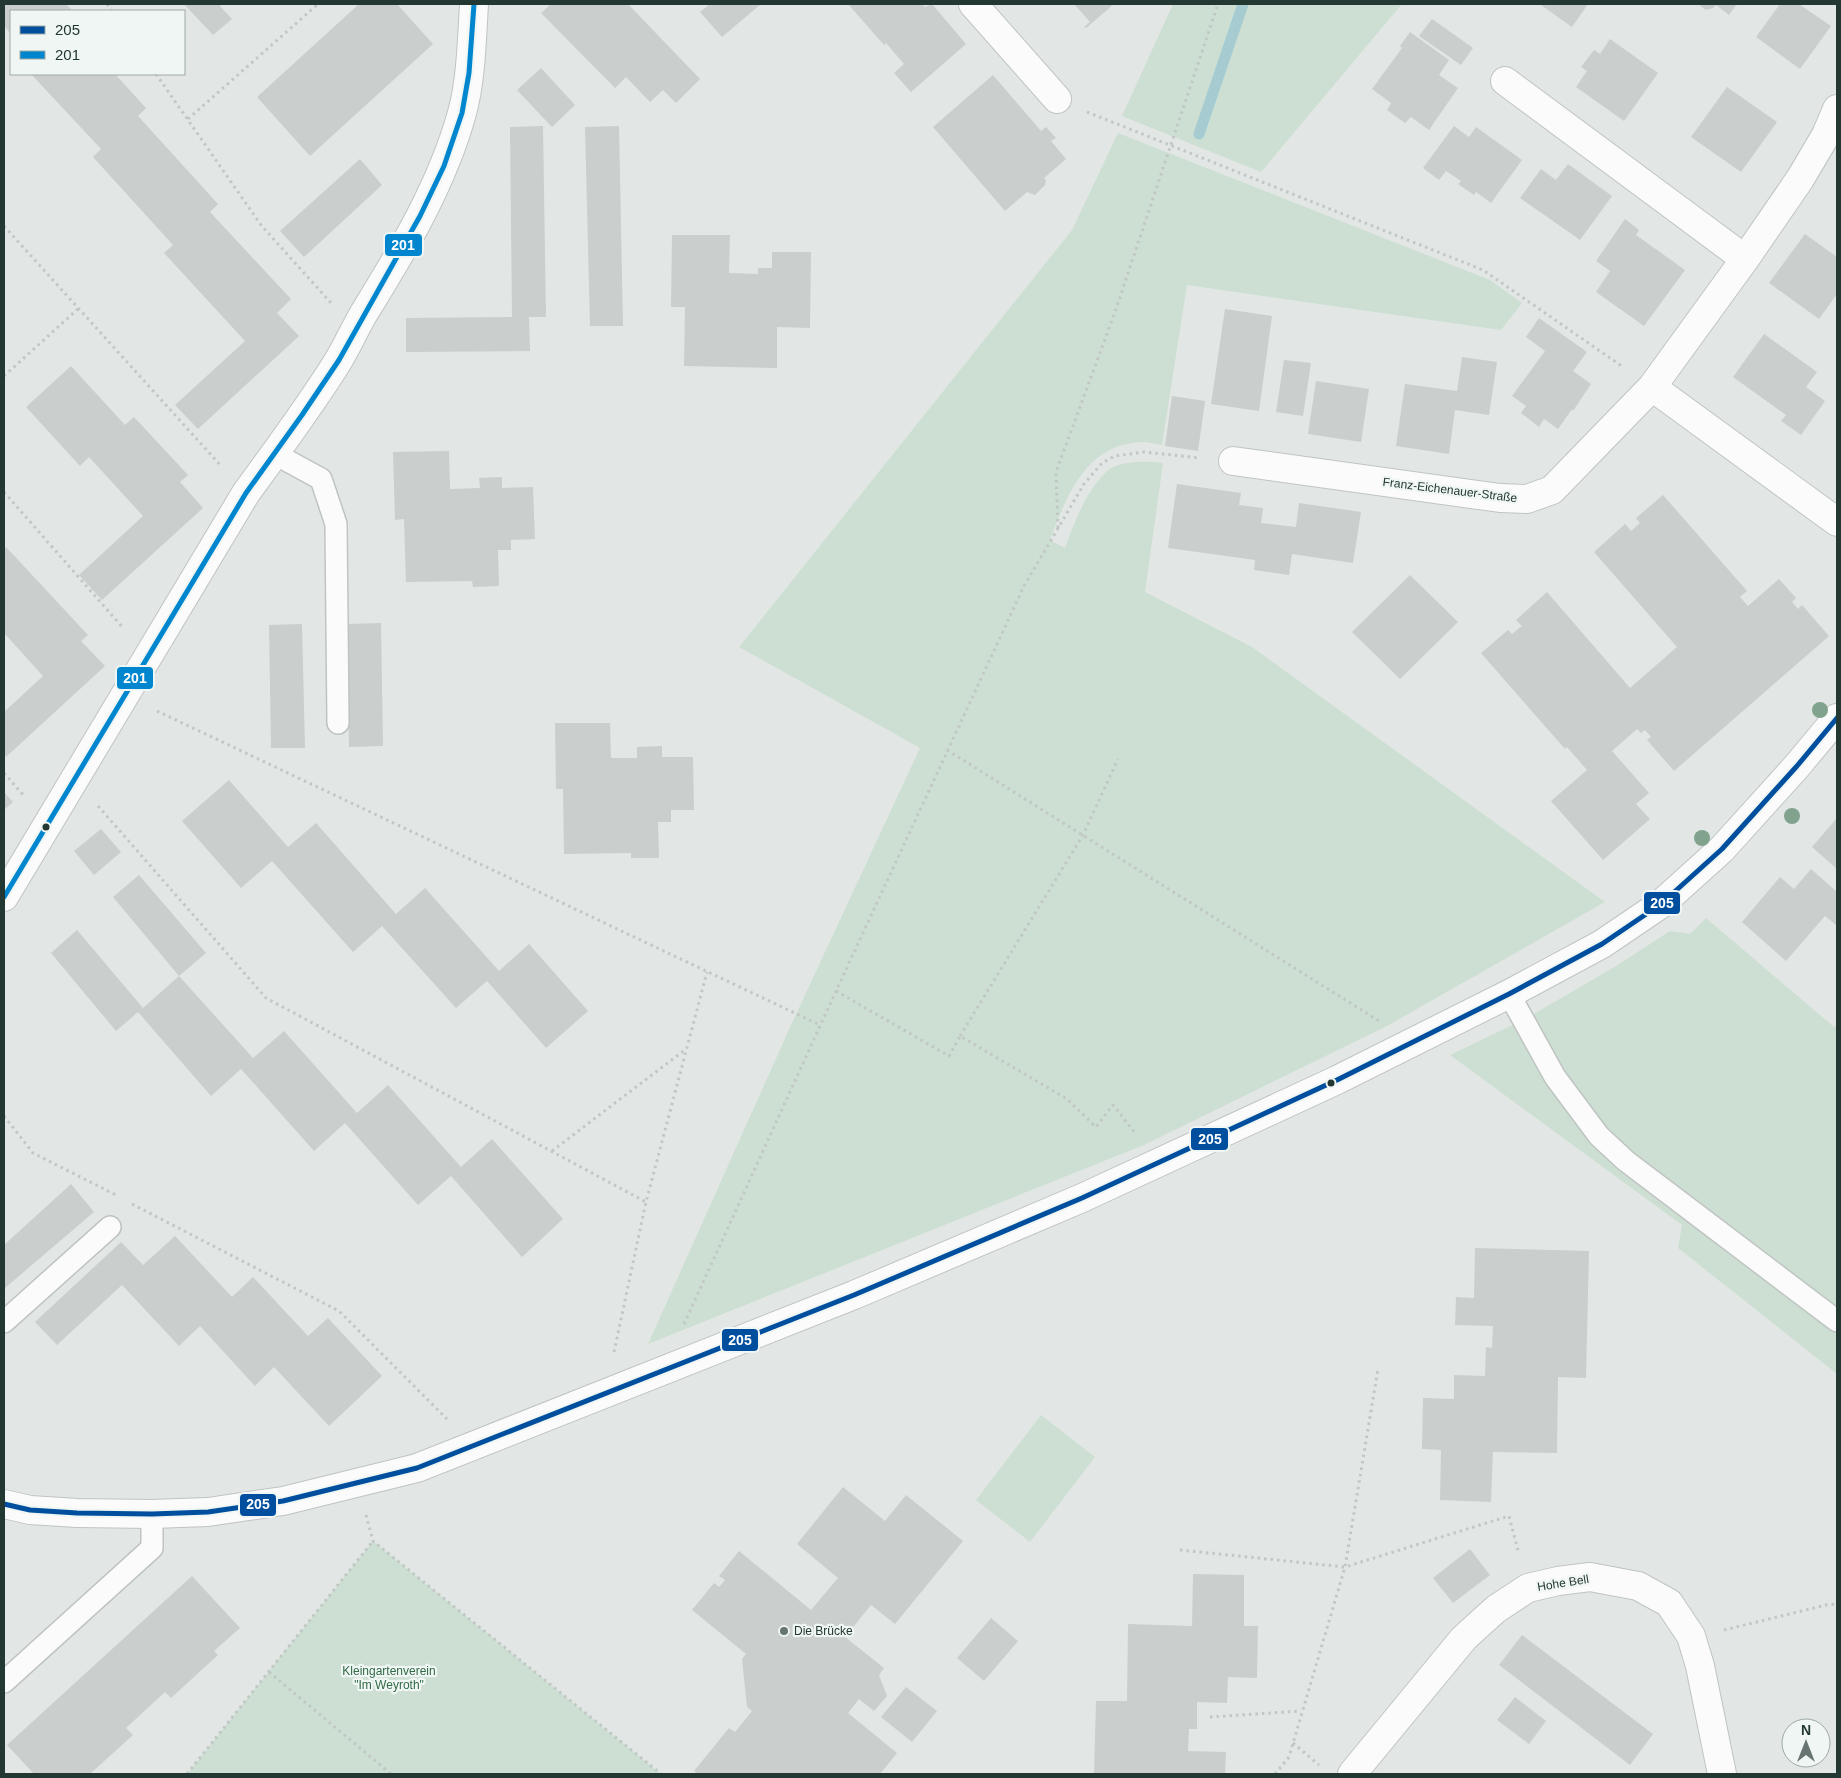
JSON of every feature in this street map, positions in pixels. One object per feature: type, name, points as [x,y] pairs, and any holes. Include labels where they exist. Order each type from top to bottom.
[{"type":"street","points":[[4,898],[246,493],[336,364],[354,330],[408,242],[443,168],[463,112],[470,60],[474,4]]},
{"type":"street","points":[[973,4],[1057,99]]},
{"type":"street","points":[[1505,80],[1745,260]]},
{"type":"street","name":"Franz-Eichenauer-Straße","points":[[1233,461],[1500,498],[1527,499],[1552,490],[1652,386],[1745,260],[1800,179],[1826,135],[1837,109]]},
{"type":"street","points":[[1652,386],[1837,522]]},
{"type":"street","points":[[4,1504],[40,1511],[152,1514],[208,1512],[283,1501],[417,1468],[854,1295],[1082,1198],[1337,1080],[1509,994],[1602,944],[1661,904],[1722,849],[1797,766],[1837,718]]},
{"type":"street","name":"Hohe Bell","points":[[1352,1774],[1464,1638],[1496,1609],[1528,1588],[1558,1581],[1590,1577],[1638,1586],[1669,1603],[1691,1636],[1700,1666],[1722,1774]]},
{"type":"lane","points":[[275,454],[321,479],[336,524],[338,723]]},
{"type":"lane","points":[[1509,994],[1555,1077],[1599,1136],[1641,1172],[1837,1321]]},
{"type":"lane","points":[[4,1322],[110,1227]]},
{"type":"lane","points":[[4,1682],[152,1548],[152,1514]]},
{"type":"path","points":[[188,119],[318,4]]},
{"type":"path","points":[[1058,529],[1056,472],[1115,312],[1218,4]]},
{"type":"path","points":[[157,75],[261,225],[354,330]]},
{"type":"path","points":[[1057,99],[1483,270],[1652,386]]},
{"type":"path","points":[[4,226],[246,493]]},
{"type":"path","points":[[4,376],[79,308]]},
{"type":"path","points":[[662,1372],[820,1025],[1024,586],[1084,484],[1102,463],[1115,456],[1144,452],[1233,461]]},
{"type":"path","points":[[4,492],[149,656]]},
{"type":"path","points":[[124,696],[820,1025]]},
{"type":"path","points":[[947,750],[1413,1042]]},
{"type":"path","points":[[836,991],[949,1056],[1083,835],[1118,759]]},
{"type":"path","points":[[75,779],[266,998],[646,1202]]},
{"type":"path","points":[[605,1394],[646,1202],[707,972]]},
{"type":"path","points":[[960,1036],[1067,1099],[1096,1127],[1113,1105],[1144,1145],[1161,1162]]},
{"type":"path","points":[[552,1151],[687,1048]]},
{"type":"path","points":[[4,1116],[33,1152],[339,1311],[447,1419]]},
{"type":"path","points":[[1275,1774],[1289,1757],[1345,1567],[1378,1369]]},
{"type":"path","points":[[356,1484],[373,1541],[661,1774]]},
{"type":"path","points":[[1180,1550],[1345,1567],[1509,1516],[1528,1588]]},
{"type":"path","points":[[187,1774],[373,1541]]},
{"type":"path","points":[[1691,1636],[1717,1632],[1826,1605],[1837,1604]]},
{"type":"path","points":[[269,1672],[391,1774]]},
{"type":"path","points":[[1210,1717],[1301,1712]]},
{"type":"path","points":[[1293,1743],[1324,1768]]},
{"type":"green space","points":[[1173,4],[1402,4],[1261,172],[1122,116]]},
{"type":"green space","points":[[1118,133],[1490,280],[1522,303],[1501,330],[1187,285],[1162,445],[1142,442],[1123,445],[1106,452],[1093,462],[1081,475],[1072,490],[1050,540],[1065,548],[1092,488],[1111,468],[1133,462],[1163,463],[1145,592],[1252,647],[1605,902],[1387,1026],[1144,1145],[648,1344],[791,1025],[920,748],[739,647],[1072,230]]},
{"type":"green space","points":[[1706,918],[1834,1027],[1837,1025],[1837,1374],[1678,1248],[1682,1225],[1450,1055],[1527,1018],[1616,966],[1670,931],[1690,934]]},
{"type":"green space","points":[[1041,1415],[1095,1457],[1030,1542],[976,1500]]},
{"type":"green space","name":"Kleingartenverein \"Im Weyroth\"","points":[[373,1541],[661,1774],[187,1774]]},
{"type":"building","points":[[4,4],[66,4],[72,10],[10,10],[10,33],[4,26]]},
{"type":"building","points":[[184,4],[222,4],[220,6],[232,19],[213,35]]},
{"type":"building","points":[[359,4],[397,4],[433,44],[310,156],[257,97]]},
{"type":"building","points":[[551,4],[628,4],[700,79],[676,103],[663,90],[650,102],[626,77],[615,88],[541,13]]},
{"type":"building","points":[[710,4],[761,4],[722,37],[700,12]]},
{"type":"building","points":[[848,4],[922,4],[925,7],[932,4],[966,44],[911,92],[894,73],[904,64],[886,43],[884,45]]},
{"type":"building","points":[[1074,4],[1114,4],[1086,28],[1084,27],[1090,22]]},
{"type":"building","points":[[1542,4],[1588,4],[1572,27]]},
{"type":"building","points":[[1698,4],[1737,4],[1729,15],[1716,5],[1706,10]]},
{"type":"building","points":[[1780,4],[1799,4],[1831,26],[1800,69],[1756,37]]},
{"type":"building","points":[[1432,19],[1473,48],[1461,65],[1419,36]]},
{"type":"building","points":[[1410,32],[1449,60],[1439,75],[1458,88],[1429,130],[1411,117],[1405,123],[1387,110],[1391,103],[1372,89],[1402,48],[1400,46]]},
{"type":"building","points":[[1610,39],[1658,73],[1624,121],[1576,87],[1587,71],[1581,67],[1594,50],[1600,54]]},
{"type":"building","points":[[541,68],[575,105],[552,127],[517,90]]},
{"type":"building","points":[[32,75],[116,75],[146,108],[138,116],[218,204],[210,212],[291,299],[277,313],[299,336],[198,429],[175,405],[245,341],[164,253],[173,245],[93,157],[101,149]]},
{"type":"building","points":[[993,75],[1041,131],[1046,127],[1056,138],[1051,141],[1066,159],[1044,178],[1046,180],[1045,185],[1035,195],[1027,192],[1005,211],[933,127]]},
{"type":"building","points":[[1727,87],[1777,122],[1741,172],[1691,137]]},
{"type":"building","points":[[543,126],[546,317],[529,317],[530,351],[406,352],[406,318],[512,317],[510,127]]},
{"type":"building","points":[[619,126],[623,326],[590,326],[585,127]]},
{"type":"building","points":[[1454,126],[1469,137],[1476,127],[1522,160],[1491,203],[1476,192],[1474,195],[1458,184],[1461,181],[1446,171],[1439,180],[1423,168]]},
{"type":"building","points":[[360,159],[382,185],[304,257],[280,231]]},
{"type":"building","points":[[1568,164],[1612,196],[1580,240],[1520,198],[1541,169],[1556,180]]},
{"type":"building","points":[[1625,219],[1639,230],[1636,235],[1685,270],[1644,326],[1596,292],[1610,271],[1596,261]]},
{"type":"building","points":[[1805,234],[1837,257],[1837,294],[1819,319],[1769,283]]},
{"type":"building","points":[[672,235],[730,235],[729,273],[758,274],[758,268],[772,268],[772,252],[811,252],[810,328],[777,327],[777,368],[684,366],[685,307],[671,307]]},
{"type":"building","points":[[1225,309],[1272,316],[1259,411],[1211,404]]},
{"type":"building","points":[[1539,318],[1587,352],[1573,371],[1591,384],[1558,429],[1544,419],[1539,427],[1521,413],[1526,406],[1512,396],[1545,351],[1526,337]]},
{"type":"building","points":[[1764,334],[1817,372],[1806,387],[1825,401],[1801,435],[1781,421],[1786,415],[1733,377]]},
{"type":"building","points":[[1462,357],[1497,362],[1489,415],[1455,410],[1449,454],[1396,446],[1405,384],[1457,391]]},
{"type":"building","points":[[1284,360],[1311,363],[1303,416],[1276,412]]},
{"type":"building","points":[[71,366],[125,425],[134,417],[188,475],[180,482],[203,508],[102,600],[79,575],[143,516],[89,457],[80,466],[26,407]]},
{"type":"building","points":[[1316,381],[1369,389],[1361,442],[1308,434]]},
{"type":"building","points":[[1172,396],[1205,401],[1198,451],[1165,446]]},
{"type":"building","points":[[449,451],[450,489],[480,488],[479,478],[502,477],[502,488],[533,487],[535,539],[511,540],[511,550],[498,550],[499,586],[473,587],[472,581],[406,582],[404,519],[395,520],[393,452]]},
{"type":"building","points":[[1177,484],[1241,493],[1239,505],[1263,508],[1261,523],[1296,527],[1299,503],[1361,512],[1353,563],[1292,554],[1289,575],[1254,570],[1255,560],[1168,548]]},
{"type":"building","points":[[1663,495],[1747,591],[1740,597],[1748,606],[1779,579],[1796,598],[1792,602],[1798,609],[1802,605],[1829,636],[1674,771],[1647,740],[1651,737],[1645,730],[1641,733],[1637,729],[1612,751],[1649,793],[1636,804],[1650,819],[1603,860],[1551,801],[1587,770],[1567,747],[1565,749],[1481,653],[1508,630],[1512,634],[1522,626],[1516,620],[1547,592],[1630,688],[1677,647],[1594,552],[1625,524],[1631,531],[1640,523],[1636,518]]},
{"type":"building","points":[[6,547],[88,635],[81,641],[105,666],[6,757],[4,755],[4,712],[43,676],[4,633],[4,549]]},
{"type":"building","points":[[1410,575],[1458,622],[1400,679],[1352,632]]},
{"type":"building","points":[[381,623],[383,746],[349,747],[347,624]]},
{"type":"building","points":[[302,624],[305,748],[271,748],[269,625]]},
{"type":"building","points":[[555,723],[610,723],[611,758],[637,758],[637,747],[662,746],[662,757],[693,757],[694,810],[671,810],[671,822],[658,822],[659,858],[631,858],[631,853],[564,854],[563,789],[556,789]]},
{"type":"building","points":[[229,780],[288,847],[316,823],[396,914],[425,888],[499,971],[529,944],[588,1011],[546,1048],[487,981],[456,1008],[382,926],[353,952],[272,861],[241,888],[182,821]]},
{"type":"building","points":[[4,792],[13,802],[4,810]]},
{"type":"building","points":[[1837,818],[1837,869],[1812,847]]},
{"type":"building","points":[[101,829],[121,852],[94,875],[74,851]]},
{"type":"building","points":[[1811,869],[1837,892],[1837,926],[1825,916],[1786,961],[1742,922],[1780,877],[1794,889]]},
{"type":"building","points":[[139,875],[206,953],[179,976],[113,897]]},
{"type":"building","points":[[77,930],[143,1008],[179,976],[253,1058],[284,1031],[357,1113],[388,1085],[461,1167],[492,1139],[563,1219],[522,1257],[451,1176],[418,1205],[345,1123],[314,1151],[241,1069],[211,1096],[138,1012],[116,1031],[51,953]]},
{"type":"building","points":[[71,1184],[94,1212],[5,1288],[4,1245]]},
{"type":"building","points":[[175,1236],[232,1297],[253,1277],[308,1336],[328,1318],[382,1376],[329,1426],[274,1367],[255,1386],[200,1326],[179,1346],[122,1285],[57,1345],[35,1322],[121,1242],[143,1265]]},
{"type":"building","points":[[1475,1248],[1589,1251],[1586,1378],[1558,1377],[1557,1453],[1493,1452],[1491,1502],[1440,1500],[1441,1450],[1422,1449],[1423,1398],[1454,1399],[1454,1375],[1485,1376],[1486,1347],[1492,1348],[1493,1326],[1455,1325],[1456,1297],[1474,1298]]},
{"type":"building","name":"Die Brücke","points":[[843,1487],[885,1521],[906,1495],[963,1541],[895,1624],[871,1605],[845,1637],[884,1668],[879,1675],[887,1696],[874,1711],[859,1699],[848,1713],[897,1753],[880,1774],[698,1774],[694,1771],[729,1728],[735,1732],[752,1711],[747,1707],[742,1659],[746,1654],[692,1610],[714,1583],[719,1587],[725,1580],[719,1576],[739,1551],[811,1610],[838,1578],[797,1544]]},
{"type":"building","points":[[1470,1549],[1490,1575],[1453,1603],[1433,1578]]},
{"type":"building","points":[[1193,1574],[1244,1575],[1244,1626],[1258,1626],[1257,1678],[1228,1677],[1227,1703],[1197,1702],[1197,1729],[1189,1729],[1188,1751],[1226,1752],[1225,1774],[1094,1774],[1096,1701],[1127,1701],[1128,1624],[1192,1626]]},
{"type":"building","points":[[192,1576],[240,1628],[214,1651],[218,1655],[171,1698],[165,1692],[126,1728],[133,1735],[90,1774],[82,1774],[80,1772],[78,1774],[34,1774],[7,1745]]},
{"type":"building","points":[[991,1618],[1018,1641],[984,1681],[957,1658]]},
{"type":"building","points":[[1522,1635],[1653,1734],[1630,1765],[1499,1665]]},
{"type":"building","points":[[906,1687],[937,1711],[912,1742],[881,1717]]},
{"type":"building","points":[[1515,1697],[1546,1721],[1529,1744],[1497,1720]]},
{"type":"waterway","points":[[1199,134],[1243,4]]},
{"type":"transit line","name":"201","points":[[4,897],[246,493],[339,360],[420,216],[444,166],[462,113],[469,73],[474,4]]},
{"type":"transit line","name":"205","points":[[4,1504],[30,1510],[77,1513],[152,1514],[208,1512],[283,1501],[417,1468],[854,1295],[1082,1198],[1337,1080],[1509,994],[1602,944],[1661,904],[1722,849],[1797,766],[1837,718]]},
{"type":"place","name":"Die Brücke","points":[[784,1631]]}]
